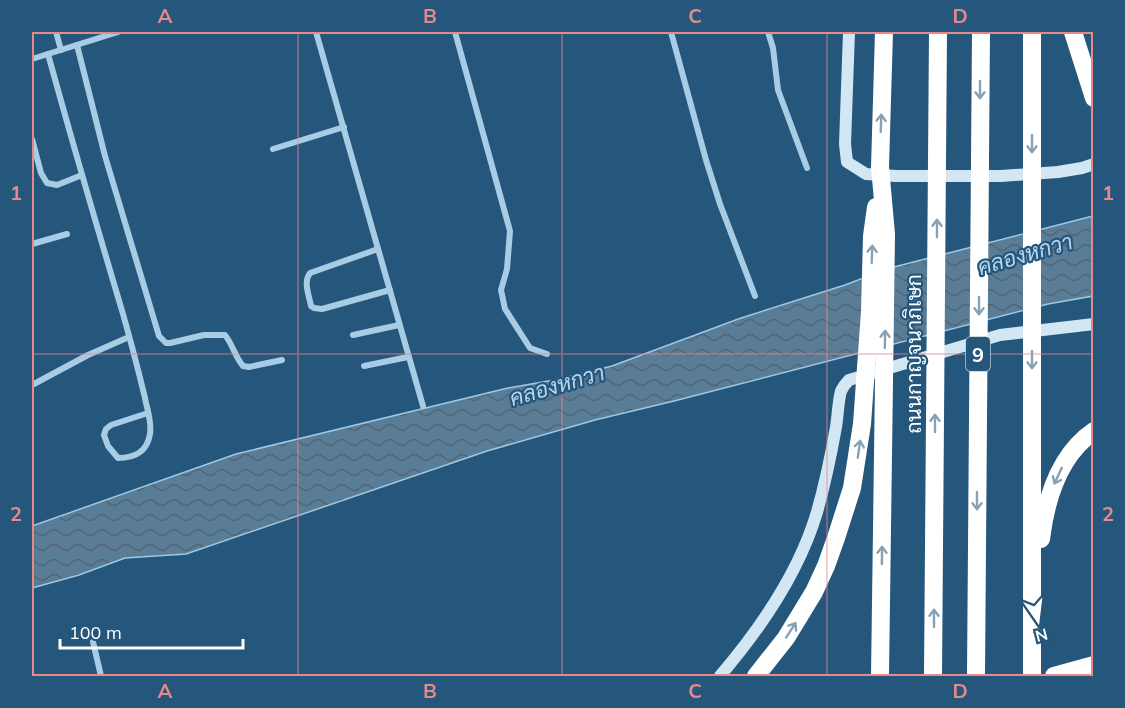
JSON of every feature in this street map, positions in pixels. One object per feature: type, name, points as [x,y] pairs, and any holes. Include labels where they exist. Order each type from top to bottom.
[{"type":"highway","name":"9","points":[[976,676],[981,32]]},
{"type":"highway","points":[[1073,32],[1094,98]]},
{"type":"highway","name":"ถนนกาญจนาภิเษก","points":[[933,676],[938,36]]},
{"type":"highway","points":[[1031,37],[1032,676]]},
{"type":"highway","points":[[756,676],[786,638],[814,592],[826,566],[852,488],[862,424],[870,312],[872,236],[880,167],[884,40]]},
{"type":"highway","points":[[880,167],[886,234],[880,676]]},
{"type":"highway","points":[[1032,641],[1039,548],[1049,500],[1054,483],[1067,457],[1094,430]]},
{"type":"highway","points":[[1060,675],[1094,665]]},
{"type":"street","points":[[56,32],[61,50]]},
{"type":"street","points":[[32,59],[118,32]]},
{"type":"street","points":[[316,32],[423,406]]},
{"type":"street","points":[[454,32],[510,231],[507,269],[501,290],[505,309],[530,348],[547,354]]},
{"type":"street","points":[[671,32],[720,204],[755,296]]},
{"type":"street","points":[[768,32],[773,48],[778,90],[807,168]]},
{"type":"street","points":[[849,32],[844,144],[847,162],[866,174],[1001,176],[1082,168],[1094,164]]},
{"type":"street","points":[[77,45],[105,156],[159,336],[166,343],[170,343],[204,336],[225,335],[243,366],[249,367],[282,360]]},
{"type":"street","points":[[48,54],[135,353],[148,412],[151,431],[148,443],[138,455],[118,458],[108,446],[104,435],[106,429],[111,425],[148,412]]},
{"type":"street","points":[[273,149],[344,127]]},
{"type":"street","points":[[32,139],[41,173],[47,183],[57,184],[82,175]]},
{"type":"street","points":[[32,244],[67,234]]},
{"type":"street","points":[[378,249],[310,273],[306,282],[311,306],[322,309],[390,290]]},
{"type":"street","points":[[720,676],[763,622],[804,547],[820,501],[837,424],[842,389],[849,380],[1000,335],[1094,324]]},
{"type":"street","points":[[353,335],[399,325]]},
{"type":"street","points":[[32,385],[88,355],[129,337]]},
{"type":"street","points":[[364,366],[408,357]]},
{"type":"street","points":[[93,642],[101,676]]},
{"type":"water","name":"คลองหกวา","points":[[1093,216],[1093,296],[1048,304],[595,420],[487,451],[186,554],[125,558],[79,575],[32,588],[32,526],[236,454],[508,388],[560,379],[612,366],[741,318],[845,285],[890,268]]}]
